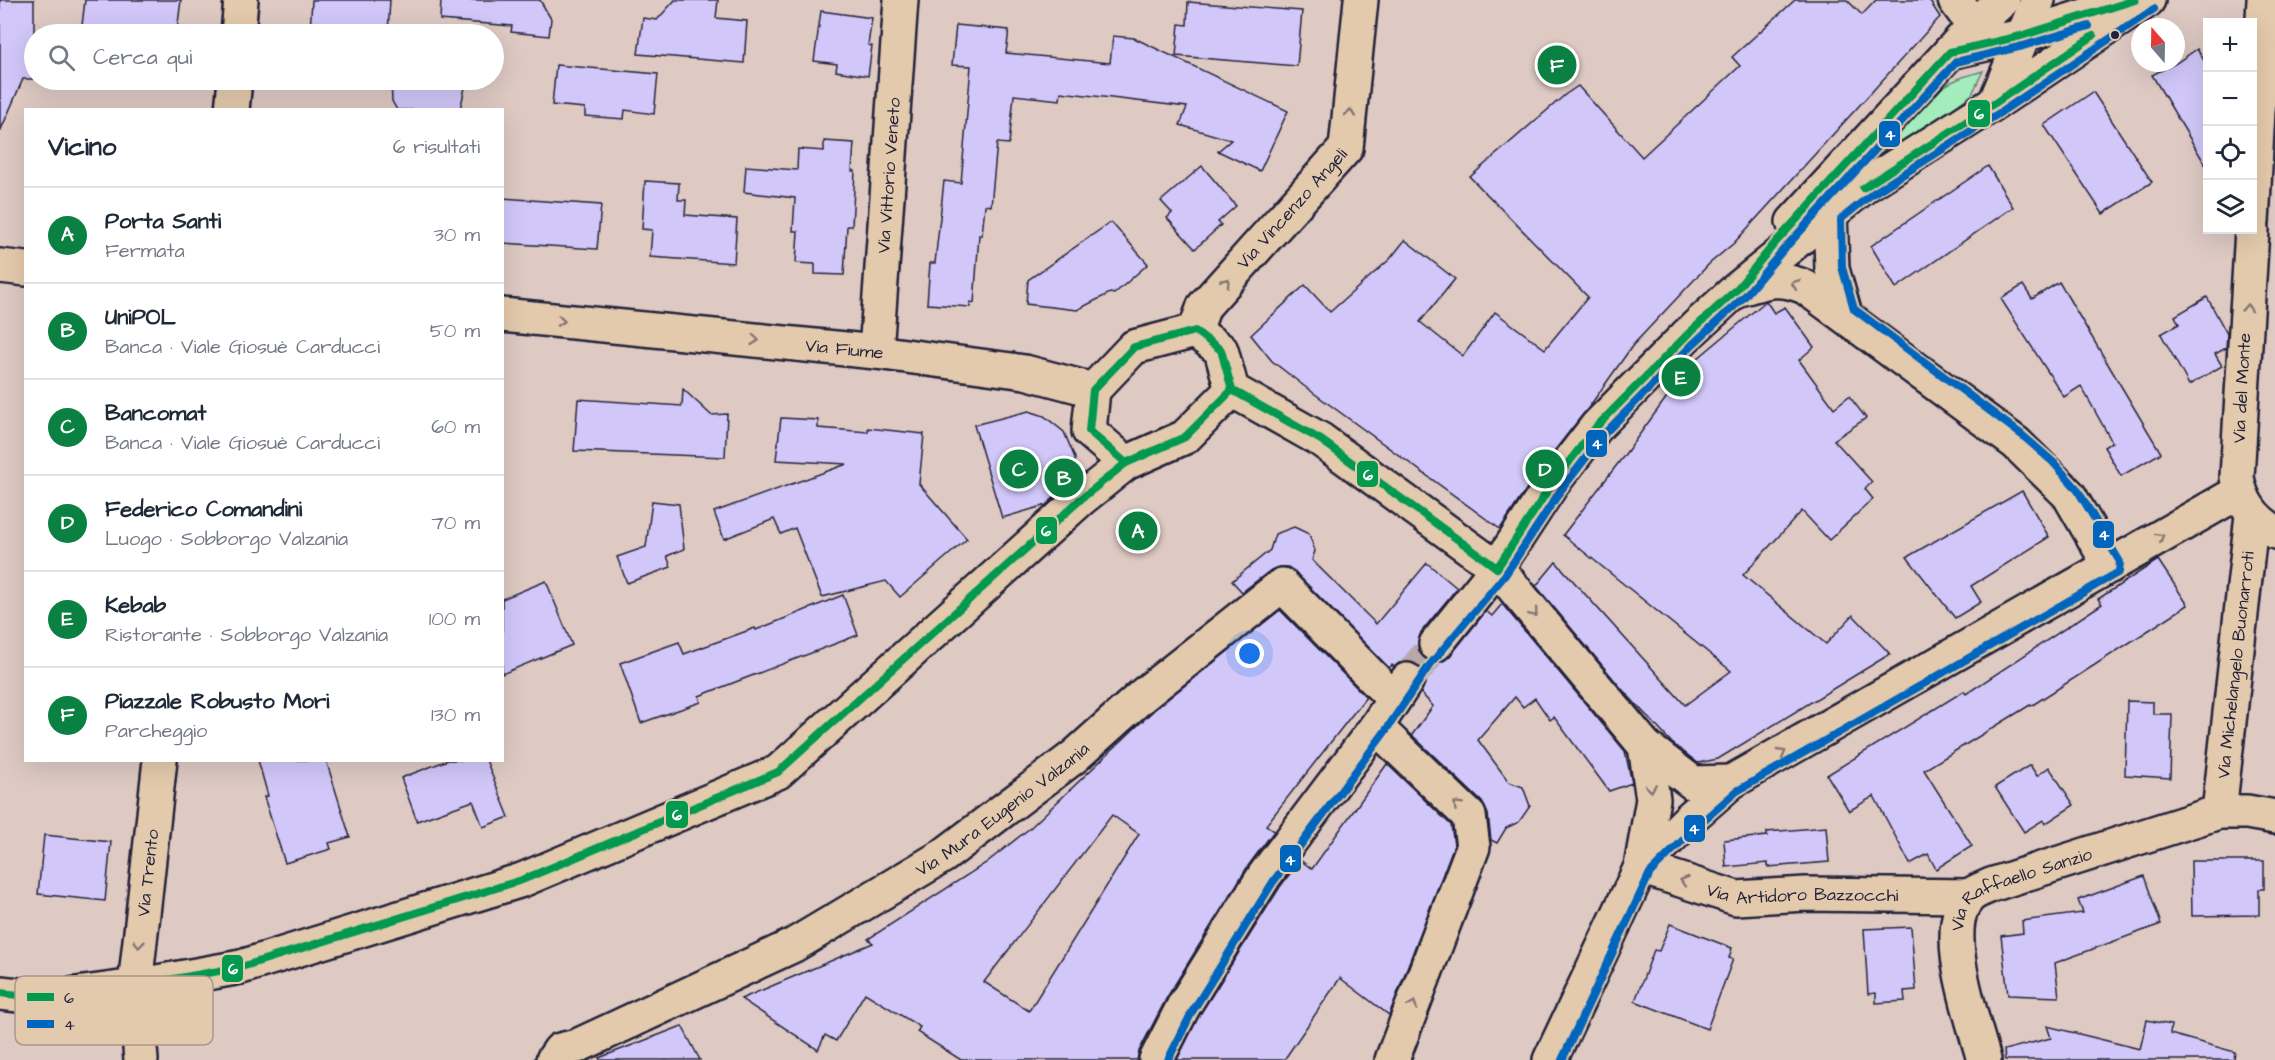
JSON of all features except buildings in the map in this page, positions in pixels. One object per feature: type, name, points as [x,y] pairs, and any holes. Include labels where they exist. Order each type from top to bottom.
[{"type":"street","points":[[239,24],[241,0]]},
{"type":"street","name":"Via Vittorio Veneto","points":[[876,352],[901,0]]},
{"type":"street","name":"Via Vincenzo Angeli","points":[[1195,331],[1204,306],[1346,148],[1361,0]]},
{"type":"street","points":[[1955,0],[1974,26]]},
{"type":"street","points":[[1736,290],[1774,243],[1974,26],[2003,0]]},
{"type":"street","points":[[1995,103],[2037,0]]},
{"type":"street","points":[[1950,52],[2021,36],[2135,0]]},
{"type":"street","points":[[1436,644],[1497,568],[1552,484],[1597,426],[1686,336],[1736,290],[1866,185],[1995,103],[2148,0]]},
{"type":"street","points":[[2255,180],[2264,0]]},
{"type":"street","points":[[232,108],[234,90]]},
{"type":"street","points":[[1830,214],[1832,269],[1845,315]]},
{"type":"street","name":"Via del Monte","points":[[2252,234],[2236,477],[2255,513]]},
{"type":"street","points":[[0,266],[24,269]]},
{"type":"street","points":[[1736,290],[1777,279],[1794,282],[1845,315],[2016,443],[2046,470],[2069,495],[2110,566]]},
{"type":"street","name":"Via Fiume","points":[[504,315],[876,352],[1025,372],[1093,390]]},
{"type":"street","points":[[1126,463],[1089,431],[1093,390],[1134,347],[1195,331],[1221,350],[1232,390],[1321,440],[1497,568],[1645,746],[1693,783],[1731,782]]},
{"type":"street","points":[[191,976],[241,967],[522,880],[778,772],[1082,499],[1126,463],[1185,437],[1232,390]]},
{"type":"street","points":[[1641,867],[1690,818],[1731,782],[2110,566],[2255,513]]},
{"type":"street","name":"Via Michelangelo Buonarroti","points":[[2219,812],[2255,513]]},
{"type":"street","name":"Via Mura Eugenio Valzania","points":[[570,1055],[794,945],[943,856],[1075,756],[1143,694],[1282,585],[1400,689],[1376,727]]},
{"type":"street","points":[[1156,1060],[1183,1007],[1264,876],[1376,727],[1468,816],[1473,847],[1392,1060]]},
{"type":"street","points":[[1550,1060],[1641,867],[1653,799],[1645,746]]},
{"type":"street","name":"Via Trento","points":[[136,976],[159,762]]},
{"type":"street","name":"Via Raffaello Sanzio","points":[[1984,1060],[1959,966],[1956,937],[1958,915],[1970,896],[1991,885],[2219,812],[2247,812],[2275,817]]},
{"type":"street","name":"Via Artidoro Bazzocchi","points":[[1641,867],[1736,898],[1806,894],[1970,896]]},
{"type":"street","points":[[0,993],[15,995]]},
{"type":"street","name":"Via Trento","points":[[140,1045],[141,1060]]},
{"type":"green space","points":[[1983,71],[1972,94],[1854,182],[1887,138],[1925,99],[1956,80]]},
{"type":"tunnel","points":[[1407,680],[1436,644]]},
{"type":"transit line","name":"6","points":[[1497,568],[1552,484],[1597,426],[1686,336],[1736,290],[1775,243],[1950,52],[2021,36],[2135,0]]},
{"type":"transit line","name":"4","points":[[1562,1060],[1650,873],[1697,826],[1737,791],[2119,572],[2120,562],[2077,489],[2053,462],[2022,435],[1854,309],[1842,267],[1841,219],[1872,194],[2001,112],[2154,9]]},
{"type":"transit line","name":"4","points":[[1168,1060],[1192,1012],[1273,882],[1384,733],[1429,666],[1505,575],[1561,490],[1605,433],[1693,344],[1744,297],[1783,250],[1956,62],[2023,46],[2089,26]]},
{"type":"transit line","name":"6","points":[[1863,188],[1995,103],[2093,36]]},
{"type":"transit line","name":"6","points":[[1126,463],[1089,431],[1093,390],[1134,347],[1195,331],[1221,350],[1232,390]]},
{"type":"transit line","name":"6","points":[[1232,390],[1321,440],[1497,568]]},
{"type":"transit line","name":"6","points":[[191,976],[241,967],[522,880],[778,772],[1081,499],[1126,463],[1185,437],[1232,390]]},
{"type":"transit line","name":"6","points":[[0,993],[15,995]]},
{"type":"place","name":"Piazzale Robusto Mori","points":[[1557,65]]},
{"type":"place","name":"Kebab","points":[[1681,377]]},
{"type":"place","name":"Bancomat","points":[[1019,469]]},
{"type":"place","name":"Federico Comandini","points":[[1545,469]]},
{"type":"place","name":"UniPOL","points":[[1064,478]]},
{"type":"place","name":"Porta Santi","points":[[1138,531]]}]
